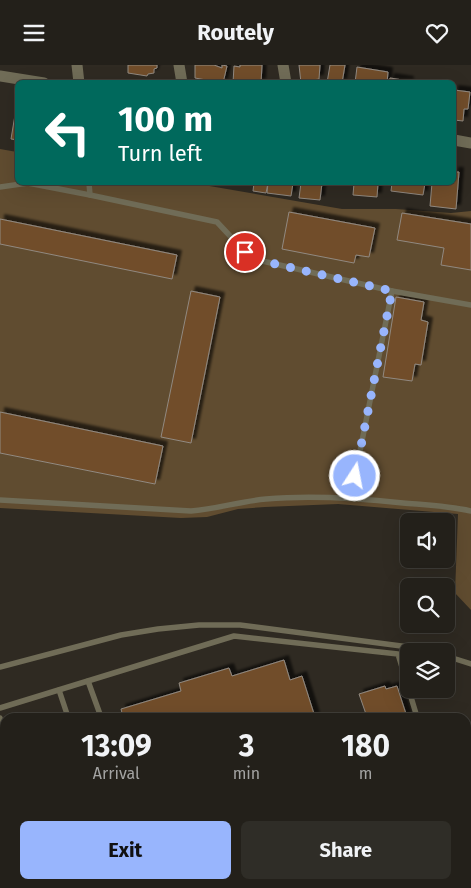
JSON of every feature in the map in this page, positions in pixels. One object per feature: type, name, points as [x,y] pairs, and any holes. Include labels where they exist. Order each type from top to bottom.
[{"type":"street","points":[[77,65],[79,80]]},
{"type":"street","points":[[179,65],[182,80]]},
{"type":"street","points":[[283,65],[286,80]]},
{"type":"street","points":[[0,76],[25,80]]},
{"type":"street","points":[[456,140],[471,143]]},
{"type":"lane","points":[[0,187],[15,185]]},
{"type":"lane","points":[[38,185],[217,222],[245,252],[258,260],[392,291],[471,305]]},
{"type":"lane","points":[[89,185],[90,195]]},
{"type":"lane","points":[[355,476],[392,291]]},
{"type":"lane","points":[[0,500],[192,511],[211,510],[242,501],[306,496],[355,498],[452,507],[471,511]]},
{"type":"lane","points":[[0,667],[121,635],[199,625],[240,625],[400,646]]},
{"type":"lane","points":[[0,708],[234,636],[398,654],[416,713]]},
{"type":"lane","points":[[455,659],[471,664]]},
{"type":"lane","points":[[88,681],[100,713]]},
{"type":"lane","points":[[59,690],[67,713]]},
{"type":"shaded area","points":[[0,149],[15,152],[15,185],[204,185],[342,209],[396,209],[451,213],[471,211],[471,610],[455,593],[458,514],[455,513],[338,504],[238,509],[207,517],[181,518],[0,508]]},
{"type":"building","points":[[128,65],[157,65],[157,68],[154,69],[154,73],[147,76],[128,73]]},
{"type":"building","points":[[195,65],[214,65],[222,68],[222,65],[227,66],[224,80],[195,78]]},
{"type":"building","points":[[240,65],[262,65],[261,80],[233,80],[234,66],[240,67]]},
{"type":"building","points":[[299,65],[320,65],[319,79],[301,80]]},
{"type":"building","points":[[330,65],[345,65],[342,80],[328,80]]},
{"type":"building","points":[[357,67],[388,72],[387,80],[355,80]]},
{"type":"building","points":[[456,90],[470,92],[468,109],[464,109],[463,121],[456,120]]},
{"type":"building","points":[[15,115],[15,140],[11,139]]},
{"type":"building","points":[[456,172],[459,172],[456,209],[430,206],[432,185],[456,185]]},
{"type":"building","points":[[254,185],[268,185],[266,193],[253,191]]},
{"type":"building","points":[[268,185],[293,185],[291,196],[267,193]]},
{"type":"building","points":[[301,185],[322,185],[320,200],[299,198]]},
{"type":"building","points":[[354,185],[378,185],[377,197],[353,195]]},
{"type":"building","points":[[392,185],[425,185],[423,195],[391,191]]},
{"type":"building","points":[[289,212],[375,228],[369,257],[356,255],[354,263],[282,249]]},
{"type":"building","points":[[402,213],[471,224],[471,270],[441,265],[444,248],[397,240]]},
{"type":"building","points":[[0,219],[177,255],[172,279],[0,244]]},
{"type":"building","points":[[191,291],[220,297],[191,443],[161,437]]},
{"type":"building","points":[[396,297],[424,302],[421,320],[428,322],[421,365],[415,364],[412,381],[383,377]]},
{"type":"building","points":[[0,412],[163,446],[155,484],[0,453]]},
{"type":"building","points":[[284,660],[290,680],[302,676],[314,713],[122,713],[121,709],[181,691],[179,683],[229,668],[232,676]]},
{"type":"building","points":[[385,686],[386,689],[397,686],[406,713],[366,713],[359,694]]},
{"type":"route","points":[[245,252],[258,260],[392,291],[355,476]]}]
